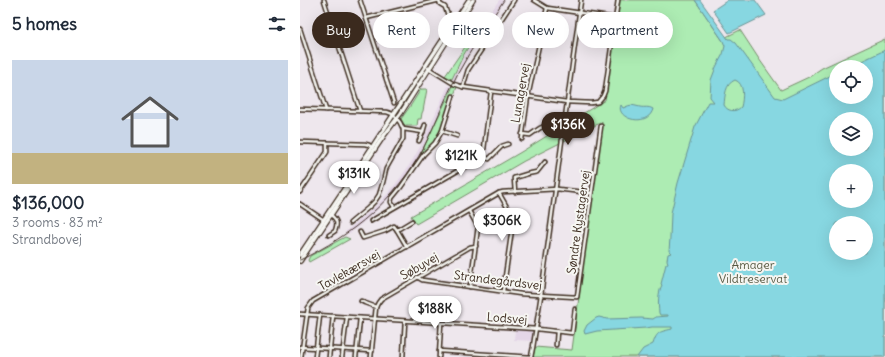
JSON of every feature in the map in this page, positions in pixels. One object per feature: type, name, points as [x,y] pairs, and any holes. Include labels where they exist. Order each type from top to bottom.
[{"type":"main road","points":[[462,12],[470,0]]},
{"type":"main road","points":[[300,261],[473,0]]},
{"type":"main road","points":[[428,68],[440,48]]},
{"type":"main road","points":[[300,255],[372,148],[396,116]]},
{"type":"street","points":[[324,0],[360,111]]},
{"type":"street","points":[[360,0],[394,103]]},
{"type":"street","points":[[366,18],[439,0],[440,4],[445,7],[447,12]]},
{"type":"street","points":[[463,87],[468,70],[514,0]]},
{"type":"street","points":[[534,0],[547,8],[579,12],[581,0]]},
{"type":"street","points":[[616,12],[618,0]]},
{"type":"street","name":"Lunagervej","points":[[522,138],[528,96],[547,8]]},
{"type":"street","points":[[439,351],[531,357],[541,295],[577,27]]},
{"type":"street","points":[[300,29],[326,110]]},
{"type":"street","points":[[428,68],[454,84],[463,87],[567,102],[591,103],[598,102],[606,91],[611,48]]},
{"type":"street","points":[[371,221],[478,159],[484,149],[491,92]]},
{"type":"street","points":[[394,207],[391,202],[392,198],[424,154],[435,143],[442,131],[453,96]]},
{"type":"street","points":[[300,109],[390,112],[396,116],[403,129],[403,139],[396,153],[388,163],[379,195],[368,208],[350,223]]},
{"type":"street","points":[[419,141],[425,125]]},
{"type":"street","name":"Lunagervej","points":[[522,134],[530,135],[545,126]]},
{"type":"street","name":"Søndre Kystagervej","points":[[577,297],[600,126]]},
{"type":"street","points":[[403,129],[423,132]]},
{"type":"street","points":[[442,131],[457,136]]},
{"type":"street","points":[[300,142],[365,144],[372,148]]},
{"type":"street","points":[[300,192],[327,152],[327,143]]},
{"type":"street","points":[[480,156],[489,159],[502,146],[508,144]]},
{"type":"street","points":[[515,192],[514,178],[537,172],[545,162]]},
{"type":"street","name":"Tavlekærsvej","points":[[306,315],[308,306],[312,301],[499,193],[555,189],[591,193]]},
{"type":"street","points":[[499,193],[511,214],[512,222],[503,291]]},
{"type":"street","points":[[300,204],[324,220]]},
{"type":"street","points":[[469,211],[478,227],[470,287]]},
{"type":"street","points":[[329,235],[335,231],[337,222],[331,215]]},
{"type":"street","name":"Tavlekærsvej","points":[[360,232],[363,238],[394,226],[397,230],[412,221]]},
{"type":"street","points":[[397,230],[407,247]]},
{"type":"street","name":"Søbyvej","points":[[376,307],[384,296],[470,247],[476,246]]},
{"type":"street","name":"Strandegårdsvej","points":[[417,277],[422,280],[470,287],[541,295],[577,297]]},
{"type":"street","points":[[361,301],[376,307],[371,357]]},
{"type":"street","name":"Lodsvej","points":[[300,314],[536,329],[572,333],[575,308]]},
{"type":"street","points":[[301,357],[306,315]]},
{"type":"street","points":[[315,357],[320,316]]},
{"type":"street","points":[[329,357],[333,316]]},
{"type":"street","points":[[342,357],[347,317]]},
{"type":"street","points":[[356,357],[360,318]]},
{"type":"street","points":[[403,357],[405,321]]},
{"type":"street","points":[[439,357],[441,323]]},
{"type":"street","points":[[556,345],[557,331]]},
{"type":"street","points":[[301,347],[372,351]]},
{"type":"shaded area","points":[[499,0],[505,0],[497,12],[491,12]]},
{"type":"shaded area","points":[[469,48],[473,48],[455,80],[452,79]]},
{"type":"shaded area","points":[[448,86],[452,87],[425,147],[405,179],[393,194],[373,214],[349,234],[345,232],[377,205],[401,177],[421,145]]},
{"type":"shaded area","points":[[515,330],[531,331],[533,333],[532,341],[514,340]]},
{"type":"green space","name":"Amager Vildtreservat","points":[[620,0],[695,0],[723,41],[728,39],[726,37],[740,30],[781,90],[811,76],[829,65],[829,104],[873,104],[873,60],[839,60],[885,39],[885,357],[533,357],[535,347],[572,350],[602,122],[524,161],[416,224],[411,216],[521,152],[605,100],[613,48],[673,48],[673,12],[618,12]]},
{"type":"green space","points":[[464,48],[468,48],[452,79],[445,76]]},
{"type":"green space","points":[[453,86],[457,87],[454,95],[452,94],[451,96],[452,98],[440,132],[436,140],[423,154],[420,155]]},
{"type":"green space","points":[[421,89],[427,89],[421,119],[418,119],[417,126],[405,126],[401,119]]},
{"type":"green space","points":[[345,237],[350,239],[309,262],[308,260],[310,256]]},
{"type":"water","name":"Amager Vildtreservat","points":[[695,0],[700,0],[728,39],[731,39],[736,43],[775,97],[783,99],[829,76],[829,104],[873,104],[873,60],[864,60],[885,50],[885,357],[637,357],[643,349],[653,344],[658,334],[672,329],[672,327],[597,331],[585,334],[584,331],[587,325],[599,317],[607,319],[653,319],[656,317],[668,316],[660,315],[658,302],[666,264],[668,263],[668,254],[671,253],[669,251],[671,213],[678,183],[695,127],[708,102],[714,102],[710,97],[711,80],[725,46]],"holes":[[[735,80],[742,88],[742,100],[741,107],[734,111],[729,110],[724,105],[727,87]]]},
{"type":"water","points":[[728,0],[755,0],[766,15],[729,33],[713,10]]},
{"type":"water","points":[[621,105],[623,108],[632,105],[653,109],[650,115],[639,120],[627,117],[623,114],[620,110]]},
{"type":"tram line","points":[[300,260],[338,239],[355,227],[371,214],[400,183],[413,166],[424,147],[462,65],[504,0]]}]
